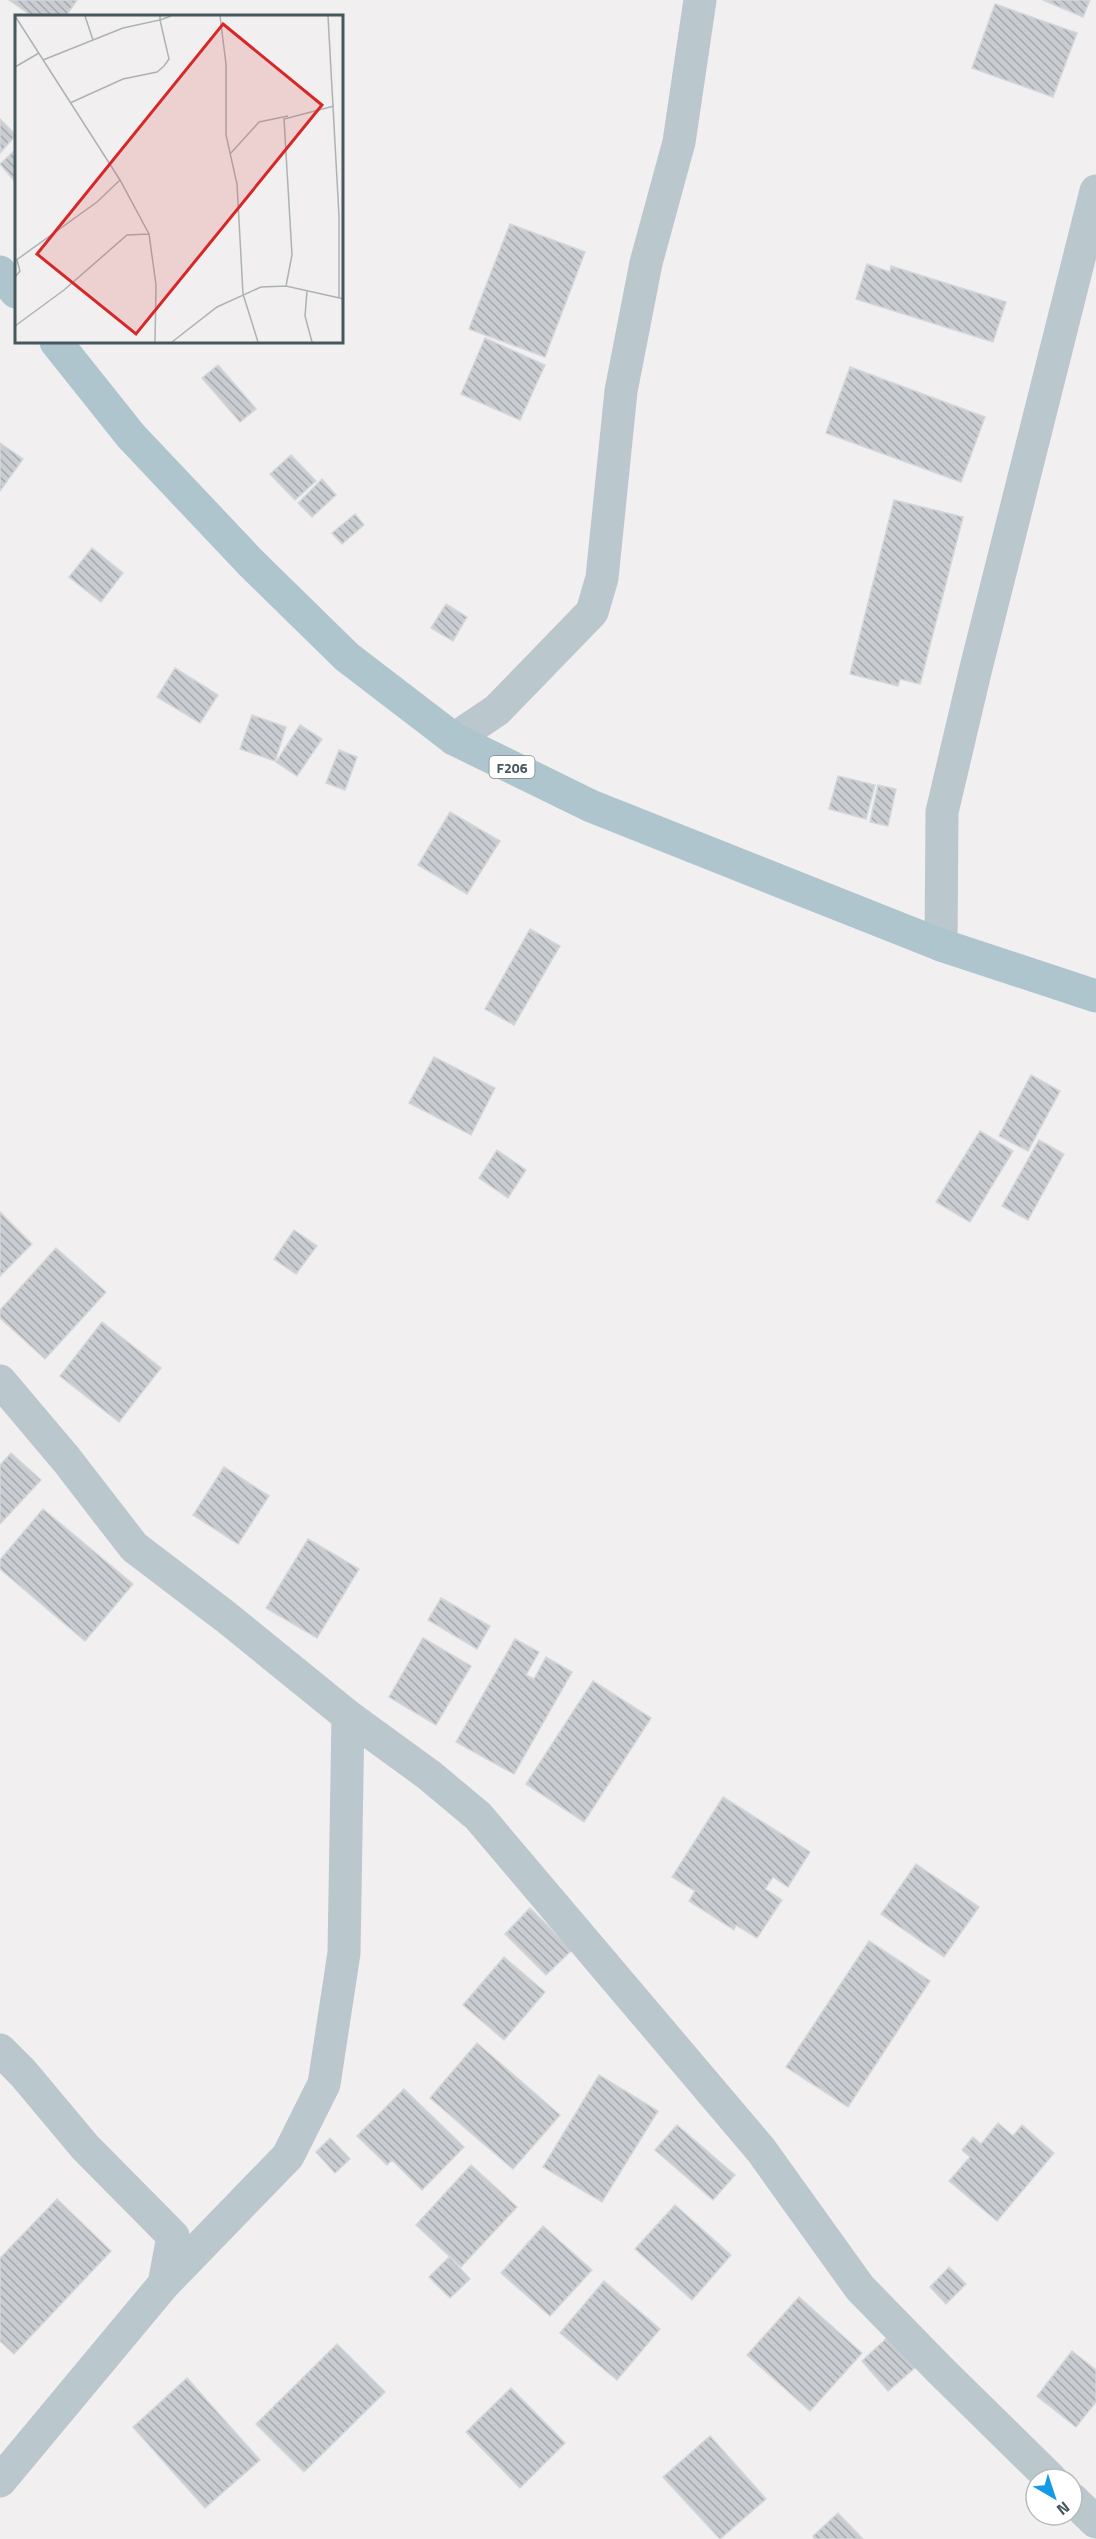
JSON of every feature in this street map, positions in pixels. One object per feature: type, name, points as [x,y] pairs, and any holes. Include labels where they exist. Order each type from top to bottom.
[{"type":"main road","points":[[0,272],[15,291]]},
{"type":"main road","name":"F206","points":[[58,344],[131,436],[251,563],[347,657],[454,739],[591,806],[941,945],[1096,996]]},
{"type":"street","points":[[454,739],[497,710],[592,612],[602,578],[621,391],[646,263],[679,142],[700,0]]},
{"type":"street","points":[[941,945],[942,812],[1096,191]]},
{"type":"street","points":[[0,1381],[66,1459],[134,1547],[226,1617],[348,1716],[429,1774],[478,1816],[761,2150],[860,2288],[1039,2467]]},
{"type":"street","points":[[0,2481],[164,2284],[288,2156],[324,2084],[344,1953],[348,1716]]},
{"type":"street","points":[[0,2050],[85,2147],[173,2236],[164,2284]]},
{"type":"street","points":[[1084,2510],[1096,2522]]},
{"type":"building","points":[[9,0],[77,0],[67,15],[31,15]]},
{"type":"building","points":[[1043,0],[1090,0],[1083,17]]},
{"type":"building","points":[[995,4],[1077,33],[1053,97],[972,68]]},
{"type":"building","points":[[0,119],[15,136],[0,153]]},
{"type":"building","points":[[15,150],[15,182],[0,164]]},
{"type":"building","points":[[510,224],[585,252],[545,357],[469,329]]},
{"type":"building","points":[[867,264],[890,272],[891,266],[1006,302],[993,342],[856,299]]},
{"type":"building","points":[[485,338],[545,365],[520,420],[461,394]]},
{"type":"building","points":[[218,365],[256,409],[240,422],[202,378]]},
{"type":"building","points":[[850,367],[985,417],[961,482],[826,433]]},
{"type":"building","points":[[0,443],[23,459],[0,491]]},
{"type":"building","points":[[291,455],[316,481],[295,500],[270,474]]},
{"type":"building","points":[[322,479],[336,495],[312,517],[298,503]]},
{"type":"building","points":[[894,500],[963,517],[920,684],[900,679],[898,686],[850,674]]},
{"type":"building","points":[[355,514],[364,525],[342,544],[332,533]]},
{"type":"building","points":[[92,548],[123,573],[101,602],[69,577]]},
{"type":"building","points":[[446,604],[467,617],[453,641],[431,628]]},
{"type":"building","points":[[175,668],[218,695],[200,723],[157,697]]},
{"type":"building","points":[[252,715],[286,727],[275,761],[240,749]]},
{"type":"building","points":[[300,725],[322,739],[297,776],[276,762]]},
{"type":"building","points":[[339,750],[357,757],[345,790],[326,783]]},
{"type":"building","points":[[838,776],[875,785],[866,819],[829,809]]},
{"type":"building","points":[[878,785],[896,789],[888,826],[870,822]]},
{"type":"building","points":[[450,812],[500,841],[467,894],[418,865]]},
{"type":"building","points":[[530,929],[560,946],[514,1025],[485,1009]]},
{"type":"building","points":[[434,1057],[495,1088],[471,1135],[409,1103]]},
{"type":"building","points":[[1031,1075],[1060,1091],[1028,1151],[999,1136]]},
{"type":"building","points":[[980,1131],[1013,1151],[970,1222],[936,1202]]},
{"type":"building","points":[[1039,1140],[1064,1154],[1028,1220],[1002,1206]]},
{"type":"building","points":[[497,1150],[526,1170],[508,1198],[479,1178]]},
{"type":"building","points":[[0,1212],[32,1244],[0,1276]]},
{"type":"building","points":[[294,1230],[317,1246],[296,1274],[274,1259]]},
{"type":"building","points":[[56,1248],[106,1292],[45,1359],[0,1318],[0,1310]]},
{"type":"building","points":[[102,1322],[161,1368],[119,1422],[60,1376]]},
{"type":"building","points":[[11,1453],[41,1480],[0,1524],[0,1465]]},
{"type":"building","points":[[224,1467],[269,1496],[238,1544],[193,1515]]},
{"type":"building","points":[[43,1509],[133,1584],[85,1641],[0,1569],[0,1560]]},
{"type":"building","points":[[308,1539],[359,1569],[317,1638],[266,1608]]},
{"type":"building","points":[[441,1598],[490,1626],[477,1649],[428,1620]]},
{"type":"building","points":[[423,1638],[471,1666],[436,1725],[389,1697]]},
{"type":"building","points":[[515,1639],[539,1652],[526,1675],[534,1679],[546,1657],[572,1672],[514,1774],[456,1742]]},
{"type":"building","points":[[593,1681],[651,1718],[584,1822],[526,1784]]},
{"type":"building","points":[[723,1797],[810,1852],[788,1887],[773,1877],[765,1889],[782,1900],[757,1938],[736,1925],[734,1930],[689,1901],[695,1891],[672,1877]]},
{"type":"building","points":[[916,1864],[979,1907],[944,1957],[881,1914]]},
{"type":"building","points":[[530,1908],[572,1950],[546,1975],[505,1934]]},
{"type":"building","points":[[869,1941],[930,1981],[848,2107],[786,2067]]},
{"type":"building","points":[[504,1957],[545,1992],[504,2040],[463,2005]]},
{"type":"building","points":[[477,2043],[560,2115],[513,2169],[430,2098]]},
{"type":"building","points":[[599,2075],[658,2111],[602,2202],[543,2167]]},
{"type":"building","points":[[404,2089],[464,2147],[422,2190],[392,2160],[387,2165],[357,2136]]},
{"type":"building","points":[[998,2123],[1013,2136],[1022,2125],[1054,2153],[997,2221],[949,2181],[970,2157],[962,2150],[973,2137],[981,2144]]},
{"type":"building","points":[[677,2125],[735,2175],[713,2200],[655,2150]]},
{"type":"building","points":[[330,2138],[350,2159],[335,2173],[316,2152]]},
{"type":"building","points":[[471,2165],[517,2207],[461,2267],[416,2225]]},
{"type":"building","points":[[57,2199],[111,2251],[14,2354],[0,2341],[0,2258]]},
{"type":"building","points":[[675,2205],[731,2255],[692,2300],[635,2249]]},
{"type":"building","points":[[543,2226],[592,2270],[550,2316],[501,2273]]},
{"type":"building","points":[[449,2257],[470,2279],[450,2298],[429,2277]]},
{"type":"building","points":[[949,2267],[966,2284],[946,2304],[930,2287]]},
{"type":"building","points":[[604,2281],[660,2329],[617,2380],[560,2333]]},
{"type":"building","points":[[799,2297],[862,2353],[810,2411],[747,2355]]},
{"type":"building","points":[[889,2336],[916,2367],[888,2391],[862,2361]]},
{"type":"building","points":[[337,2344],[385,2392],[304,2472],[256,2424]]},
{"type":"building","points":[[1072,2351],[1096,2370],[1096,2402],[1076,2427],[1037,2396]]},
{"type":"building","points":[[187,2378],[260,2460],[205,2508],[133,2427]]},
{"type":"building","points":[[511,2388],[565,2443],[520,2488],[466,2432]]},
{"type":"building","points":[[710,2436],[766,2499],[720,2539],[663,2477]]},
{"type":"building","points":[[838,2513],[863,2539],[815,2539],[813,2536]]}]
